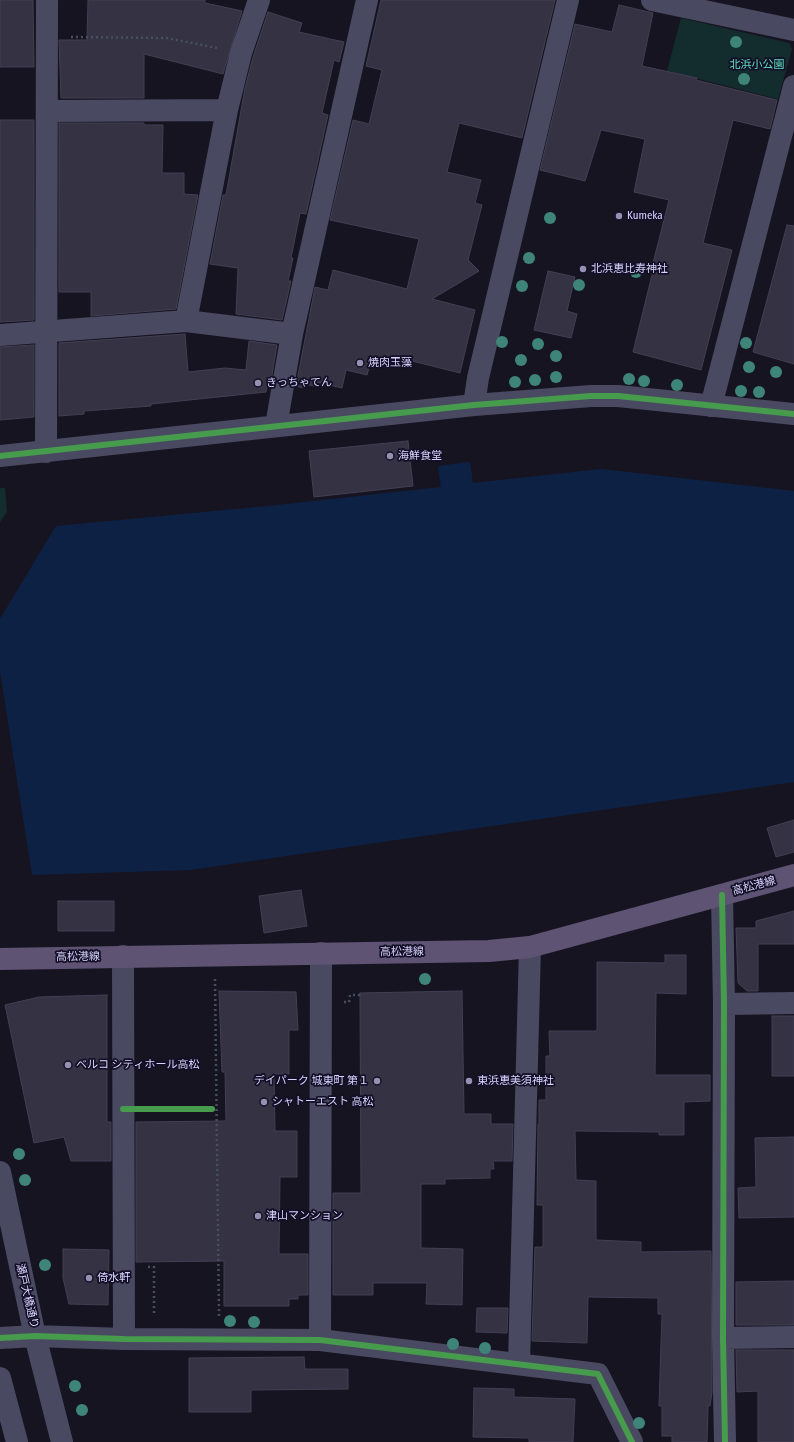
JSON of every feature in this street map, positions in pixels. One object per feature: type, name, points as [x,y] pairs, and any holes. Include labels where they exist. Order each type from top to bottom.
[{"type":"main road","name":"高松港線","points":[[0,959],[489,951],[530,947],[794,875]]},
{"type":"street","points":[[46,452],[48,112],[47,0]]},
{"type":"street","points":[[186,321],[227,110],[241,53],[258,0]]},
{"type":"street","points":[[276,426],[292,334],[367,0]]},
{"type":"street","points":[[474,405],[478,378],[568,0]]},
{"type":"street","points":[[652,0],[794,30]]},
{"type":"street","points":[[711,406],[794,86]]},
{"type":"street","points":[[48,112],[227,110]]},
{"type":"street","points":[[0,335],[186,321],[292,334]]},
{"type":"street","points":[[0,456],[474,405],[590,396],[618,396],[794,414]]},
{"type":"street","points":[[722,895],[724,1004],[723,1338],[725,1442]]},
{"type":"street","points":[[519,1364],[530,947]]},
{"type":"street","points":[[320,1340],[321,953]]},
{"type":"street","points":[[123,956],[124,1340]]},
{"type":"street","points":[[724,1004],[794,1003]]},
{"type":"street","name":"瀬戸大橋通り","points":[[0,1172],[36,1336],[62,1442]]},
{"type":"street","points":[[0,1338],[36,1336],[124,1340],[320,1340],[598,1374],[632,1442]]},
{"type":"street","points":[[723,1338],[794,1337]]},
{"type":"street","points":[[0,1378],[17,1442]]},
{"type":"path","points":[[47,36],[167,38],[241,53]]},
{"type":"path","points":[[215,974],[219,1339]]},
{"type":"path","points":[[350,995],[360,995]]},
{"type":"green space","name":"北浜小公園","points":[[681,18],[789,43],[792,49],[778,99],[667,71]]},
{"type":"green space","points":[[0,488],[5,488],[7,512],[0,522]]},
{"type":"water","points":[[470,462],[473,483],[601,469],[794,491],[794,782],[190,870],[32,875],[0,671],[0,619],[56,526],[268,506],[441,487],[438,466]]},
{"type":"building","points":[[0,0],[33,0],[34,67],[0,67]]},
{"type":"building","points":[[88,0],[205,0],[205,3],[242,11],[223,74],[144,54],[144,98],[61,98],[59,40],[87,40]]},
{"type":"building","points":[[381,0],[555,0],[522,138],[459,123],[447,172],[481,180],[475,203],[482,205],[468,260],[479,271],[432,299],[475,310],[460,373],[388,355],[387,360],[372,356],[367,375],[346,370],[342,388],[316,382],[315,386],[304,384],[303,388],[296,386],[315,287],[328,290],[333,270],[407,289],[419,239],[330,220],[353,120],[369,124],[382,70],[366,66]]},
{"type":"building","points":[[619,5],[653,13],[642,66],[697,78],[696,80],[777,100],[770,129],[733,120],[703,243],[732,250],[701,370],[633,352],[669,200],[634,192],[645,139],[601,130],[585,181],[540,170],[575,24],[612,32]]},
{"type":"building","points":[[268,12],[302,23],[299,32],[344,42],[339,62],[334,60],[322,113],[328,115],[306,214],[300,213],[291,258],[293,258],[288,281],[291,281],[282,320],[236,314],[238,268],[210,264],[223,195],[226,195],[245,88],[253,57]]},
{"type":"building","points":[[0,120],[34,120],[34,320],[0,322]]},
{"type":"building","points":[[59,123],[144,123],[144,125],[163,125],[162,173],[184,173],[184,194],[198,195],[176,309],[91,316],[91,292],[59,292]]},
{"type":"building","points":[[787,225],[794,226],[794,364],[753,352]]},
{"type":"building","points":[[548,271],[575,277],[567,311],[577,314],[571,338],[534,330]]},
{"type":"building","points":[[185,334],[188,372],[225,368],[246,370],[249,341],[277,345],[271,381],[268,381],[266,392],[151,404],[151,406],[84,411],[84,414],[59,416],[59,343]]},
{"type":"building","points":[[34,345],[34,417],[0,420],[0,347]]},
{"type":"building","points":[[408,441],[413,486],[314,497],[309,451]]},
{"type":"building","points":[[794,820],[794,852],[776,857],[767,828]]},
{"type":"building","points":[[301,890],[307,926],[264,933],[259,896]]},
{"type":"building","points":[[58,901],[114,901],[114,931],[58,931]]},
{"type":"building","points":[[794,911],[794,944],[758,944],[758,991],[747,991],[738,983],[736,928],[756,928],[756,921]]},
{"type":"building","points":[[665,955],[686,955],[686,994],[656,993],[655,1075],[710,1075],[710,1101],[684,1102],[684,1135],[659,1135],[659,1132],[575,1131],[576,1180],[596,1181],[596,1240],[641,1242],[641,1252],[711,1251],[712,1392],[710,1406],[708,1406],[707,1442],[672,1442],[672,1436],[662,1436],[662,1406],[659,1406],[662,1314],[658,1314],[658,1298],[588,1297],[587,1343],[532,1341],[535,1247],[543,1247],[543,1205],[537,1205],[539,1100],[546,1100],[546,1056],[550,1056],[549,1031],[597,1031],[597,962],[665,963]]},
{"type":"building","points":[[219,991],[296,992],[298,1030],[289,1030],[289,1074],[274,1074],[275,1131],[297,1131],[297,1177],[280,1177],[279,1254],[308,1254],[308,1295],[298,1295],[298,1299],[289,1299],[289,1306],[224,1306],[224,1261],[136,1262],[136,1122],[226,1121],[225,1072],[222,1072]]},
{"type":"building","points":[[462,991],[464,1114],[491,1114],[491,1124],[513,1124],[512,1161],[493,1161],[494,1169],[490,1169],[490,1178],[445,1179],[445,1184],[421,1184],[421,1248],[463,1249],[462,1305],[426,1304],[427,1283],[373,1283],[373,1295],[333,1295],[333,1193],[361,1193],[360,993]]},
{"type":"building","points":[[107,995],[107,1122],[111,1122],[111,1161],[71,1161],[64,1137],[34,1143],[5,1005],[39,997]]},
{"type":"building","points":[[772,1016],[794,1016],[794,1076],[772,1076]]},
{"type":"building","points":[[794,1137],[794,1217],[739,1218],[738,1188],[756,1187],[755,1138]]},
{"type":"building","points":[[63,1249],[109,1250],[108,1305],[69,1304],[63,1278]]},
{"type":"building","points":[[794,1281],[794,1325],[736,1325],[736,1282]]},
{"type":"building","points":[[477,1308],[508,1308],[507,1333],[476,1332]]},
{"type":"building","points":[[736,1350],[794,1350],[794,1442],[758,1442],[758,1391],[737,1392]]},
{"type":"building","points":[[304,1357],[305,1369],[348,1369],[348,1389],[251,1390],[251,1412],[189,1412],[189,1358]]},
{"type":"building","points":[[474,1388],[514,1389],[514,1397],[575,1399],[573,1442],[529,1442],[529,1438],[473,1437]]},
{"type":"cycle path","points":[[0,456],[474,405],[591,396],[618,396],[794,414]]},
{"type":"cycle path","points":[[722,895],[724,1004],[723,1338],[725,1442]]},
{"type":"cycle path","points":[[123,1109],[212,1109]]},
{"type":"cycle path","points":[[0,1338],[35,1336],[124,1339],[320,1340],[598,1374],[632,1442]]},
{"type":"place","name":"Kumeka","points":[[619,216]]},
{"type":"place","name":"北浜恵比寿神社","points":[[583,269]]},
{"type":"place","name":"焼肉玉藻","points":[[360,363]]},
{"type":"place","name":"きっちゃてん","points":[[258,383]]},
{"type":"place","name":"海鮮食堂","points":[[390,456]]},
{"type":"place","name":"ベルコ シティホール高松","points":[[68,1065]]},
{"type":"place","name":"デイパーク 城東町 第１","points":[[377,1081]]},
{"type":"place","name":"東浜恵美須神社","points":[[469,1081]]},
{"type":"place","name":"シャトーエスト 高松","points":[[264,1102]]},
{"type":"place","name":"津山マンション","points":[[258,1216]]},
{"type":"place","name":"倚水軒","points":[[89,1278]]}]
